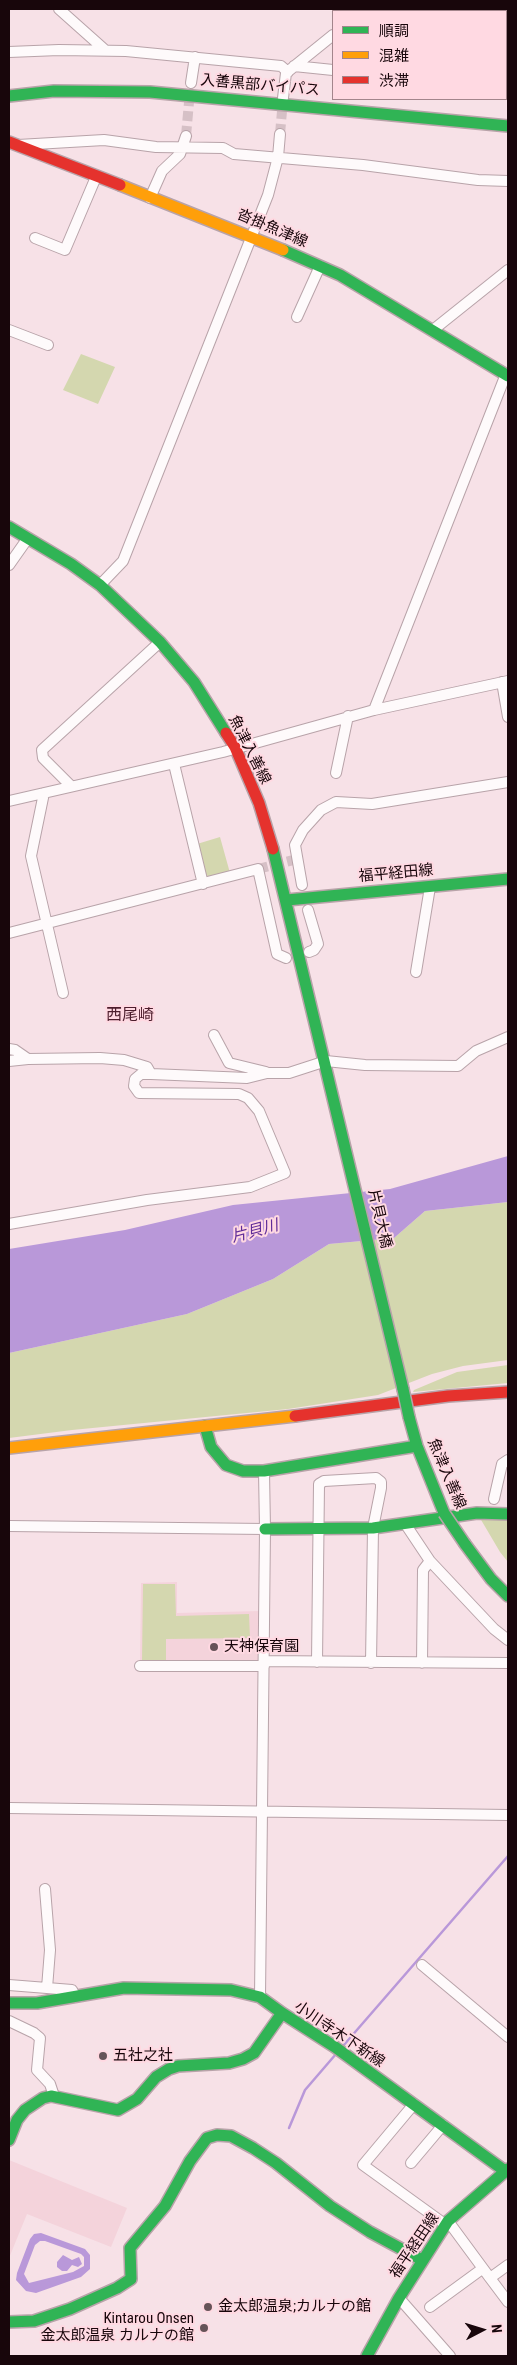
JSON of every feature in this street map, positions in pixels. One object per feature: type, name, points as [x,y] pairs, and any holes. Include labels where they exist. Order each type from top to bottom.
[{"type":"main road","name":"入善黒部バイパス","points":[[9,96],[54,91],[150,92],[273,102],[508,126]]},
{"type":"main road","name":"沓掛魚津線","points":[[12,144],[250,235],[320,266],[363,288],[507,375]]},
{"type":"main road","name":"魚津入善線","points":[[9,527],[100,585],[160,642],[194,682],[235,747],[259,803],[287,900],[328,1066]]},
{"type":"main road","name":"福平経田線","points":[[287,900],[374,890],[430,887],[508,879]]},
{"type":"main road","name":"片貝大橋","points":[[328,1066],[400,1374]]},
{"type":"main road","name":"魚津入善線","points":[[400,1374],[417,1446],[444,1513],[491,1579],[508,1596]]},
{"type":"main road","points":[[9,1448],[448,1396],[508,1392]]},
{"type":"main road","points":[[206,1426],[211,1447],[226,1465],[243,1471],[264,1472],[417,1446]]},
{"type":"main road","points":[[266,1529],[373,1528],[477,1513],[508,1514]]},
{"type":"main road","points":[[9,2003],[37,2003],[124,1988],[231,1990],[260,1996],[282,2013]]},
{"type":"main road","name":"小川寺木下新線","points":[[54,2096],[105,2109],[118,2110],[137,2099],[156,2077],[169,2069],[178,2066],[228,2063],[243,2059],[254,2052],[265,2040],[282,2013],[335,2047],[507,2172]]},
{"type":"main road","points":[[9,2140],[17,2120],[25,2110],[43,2098],[54,2096]]},
{"type":"main road","points":[[9,2322],[34,2321],[70,2309],[117,2288],[131,2279],[130,2248],[165,2206],[190,2161],[207,2138],[217,2135],[231,2136],[276,2162],[330,2206],[370,2232],[422,2260]]},
{"type":"main road","name":"福平経田線","points":[[367,2356],[399,2298],[447,2223],[507,2172]]},
{"type":"street","points":[[59,9],[105,50]]},
{"type":"street","points":[[284,98],[291,69],[332,35]]},
{"type":"street","points":[[9,52],[105,50],[195,57],[281,66],[291,69],[332,70]]},
{"type":"street","points":[[191,83],[195,57]]},
{"type":"street","points":[[100,585],[123,561],[250,235],[268,195],[278,157],[280,134]]},
{"type":"street","points":[[150,198],[162,171],[180,154],[186,136]]},
{"type":"street","points":[[12,144],[104,140],[156,147],[222,148],[234,154],[278,157],[478,180],[508,181]]},
{"type":"street","points":[[35,238],[65,250],[96,177]]},
{"type":"street","points":[[297,317],[320,266]]},
{"type":"street","points":[[432,330],[508,270]]},
{"type":"street","points":[[9,330],[48,346]]},
{"type":"street","points":[[374,710],[507,375]]},
{"type":"street","points":[[9,565],[28,538]]},
{"type":"street","points":[[71,786],[43,758],[42,750],[160,642]]},
{"type":"street","points":[[9,801],[174,764],[348,716],[505,681],[508,717]]},
{"type":"street","points":[[336,773],[348,716]]},
{"type":"street","points":[[174,764],[203,884]]},
{"type":"street","points":[[302,885],[295,845],[320,810],[336,802],[372,804],[508,782]]},
{"type":"street","points":[[44,793],[31,856],[64,993]]},
{"type":"street","points":[[9,933],[258,869],[277,954],[286,958]]},
{"type":"street","points":[[416,972],[430,887]]},
{"type":"street","points":[[308,910],[318,944],[314,950],[309,952]]},
{"type":"street","points":[[214,1036],[229,1063],[267,1073]]},
{"type":"street","points":[[9,1224],[146,1200],[250,1187],[285,1173],[259,1111],[248,1098],[239,1094],[139,1093],[134,1086],[135,1079],[140,1074],[247,1078],[267,1073],[289,1073],[328,1066],[458,1066],[476,1051],[508,1037]]},
{"type":"street","points":[[9,1049],[15,1050],[28,1059]]},
{"type":"street","points":[[9,1060],[82,1057],[124,1060],[147,1067],[151,1074]]},
{"type":"street","points":[[494,1499],[502,1464],[508,1460]]},
{"type":"street","points":[[260,1996],[266,1529],[264,1472]]},
{"type":"street","points":[[317,1662],[319,1484],[324,1481],[376,1478],[381,1482],[381,1488],[373,1528],[372,1663]]},
{"type":"street","points":[[406,1524],[430,1561],[494,1628],[507,1636]]},
{"type":"street","points":[[9,1526],[266,1529]]},
{"type":"street","points":[[422,1663],[423,1570],[430,1561]]},
{"type":"street","points":[[140,1666],[317,1662],[508,1663]]},
{"type":"street","points":[[9,1808],[508,1815]]},
{"type":"street","points":[[45,1888],[50,1950],[47,1988]]},
{"type":"street","points":[[422,1965],[508,2036]]},
{"type":"street","points":[[9,1985],[72,1990],[75,1996]]},
{"type":"street","points":[[9,2021],[40,2038],[36,2062],[37,2070],[50,2084],[54,2096]]},
{"type":"street","points":[[414,2104],[364,2165],[447,2223],[508,2302]]},
{"type":"street","points":[[411,2163],[443,2125]]},
{"type":"street","points":[[490,2278],[508,2265]]},
{"type":"street","points":[[430,2307],[482,2269]]},
{"type":"street","points":[[399,2298],[450,2356]]},
{"type":"shaded area","points":[[177,1582],[177,1613],[260,1611],[260,1663],[140,1664],[141,1583]]},
{"type":"shaded area","points":[[9,2160],[127,2208],[111,2247],[27,2214],[9,2258]]},
{"type":"green space","points":[[81,354],[115,367],[98,404],[63,390]]},
{"type":"green space","points":[[220,837],[230,873],[209,878],[203,870],[197,844]]},
{"type":"green space","points":[[508,1202],[508,1360],[463,1366],[432,1374],[378,1395],[288,1409],[9,1438],[9,1353],[187,1314],[273,1279],[329,1244],[394,1238],[425,1211]]},
{"type":"green space","points":[[508,1365],[508,1383],[413,1392],[457,1372]]},
{"type":"green space","points":[[477,1513],[508,1514],[508,1562],[500,1552]]},
{"type":"green space","points":[[143,1584],[175,1584],[176,1616],[249,1614],[250,1638],[166,1639],[166,1660],[142,1661]]},
{"type":"water","name":"片貝川","points":[[508,1156],[508,1202],[425,1211],[394,1238],[329,1244],[273,1279],[187,1314],[9,1353],[9,1249],[125,1230],[233,1205],[390,1189]]},
{"type":"water","points":[[41,2233],[85,2249],[90,2255],[90,2269],[81,2277],[36,2293],[26,2291],[16,2280],[30,2239],[34,2234]],"holes":[[[40,2241],[45,2241],[81,2254],[84,2257],[84,2266],[73,2272],[29,2283],[24,2274],[35,2245]]]},
{"type":"water","points":[[63,2255],[72,2260],[79,2257],[82,2264],[78,2267],[72,2265],[67,2271],[62,2271],[57,2267],[57,2262]]},
{"type":"waterway","points":[[343,2046],[508,1856]]},
{"type":"waterway","points":[[289,2128],[305,2090],[336,2054]]},
{"type":"tunnel","points":[[186,136],[190,91]]},
{"type":"tunnel","points":[[280,134],[283,100]]},
{"type":"tunnel","points":[[258,869],[297,859]]},
{"type":"traffic: fast","points":[[9,96],[54,91],[150,92],[508,126]]},
{"type":"traffic: fast","points":[[283,250],[340,275],[508,376]]},
{"type":"traffic: fast","points":[[9,527],[71,564],[100,585],[160,642],[194,682],[226,733]]},
{"type":"traffic: fast","points":[[273,849],[403,1389]]},
{"type":"traffic: fast","points":[[287,900],[508,879]]},
{"type":"traffic: fast","points":[[403,1389],[409,1417]]},
{"type":"traffic: fast","points":[[409,1417],[417,1446],[444,1513]]},
{"type":"traffic: fast","points":[[205,1426],[211,1447],[226,1465],[243,1471],[264,1471],[417,1446]]},
{"type":"traffic: fast","points":[[444,1513],[465,1544]]},
{"type":"traffic: fast","points":[[265,1529],[373,1528],[477,1513],[508,1514]]},
{"type":"traffic: fast","points":[[465,1544],[491,1579],[508,1596]]},
{"type":"traffic: fast","points":[[9,2003],[37,2003],[124,1988],[231,1990],[260,1997],[282,2013]]},
{"type":"traffic: fast","points":[[9,2140],[17,2120],[25,2110],[43,2098],[51,2096],[118,2110],[137,2099],[156,2077],[169,2069],[178,2066],[229,2063],[243,2059],[254,2053],[282,2013],[335,2047],[505,2171]]},
{"type":"traffic: fast","points":[[9,2322],[34,2321],[70,2309],[117,2288],[131,2279],[130,2248],[165,2206],[190,2161],[207,2138],[217,2135],[231,2136],[253,2148],[276,2163],[330,2206],[370,2232],[422,2260]]},
{"type":"traffic: fast","points":[[367,2356],[399,2298],[448,2221],[508,2169]]},
{"type":"traffic: slow","points":[[120,185],[283,250]]},
{"type":"traffic: slow","points":[[9,1448],[295,1416]]},
{"type":"traffic: jam","points":[[9,142],[120,185]]},
{"type":"traffic: jam","points":[[226,733],[235,747],[259,803],[273,849]]},
{"type":"traffic: jam","points":[[295,1416],[448,1396],[508,1392]]},
{"type":"place","name":"天神保育園","points":[[214,1647]]},
{"type":"place","name":"五社之社","points":[[103,2056]]},
{"type":"place","name":"金太郎温泉;カルナの館","points":[[208,2307]]},
{"type":"place","name":"Kintarou Onsen 金太郎温泉 カルナの館","points":[[204,2328]]},
{"type":"district","name":"西尾崎","points":[[130,1016]]}]
